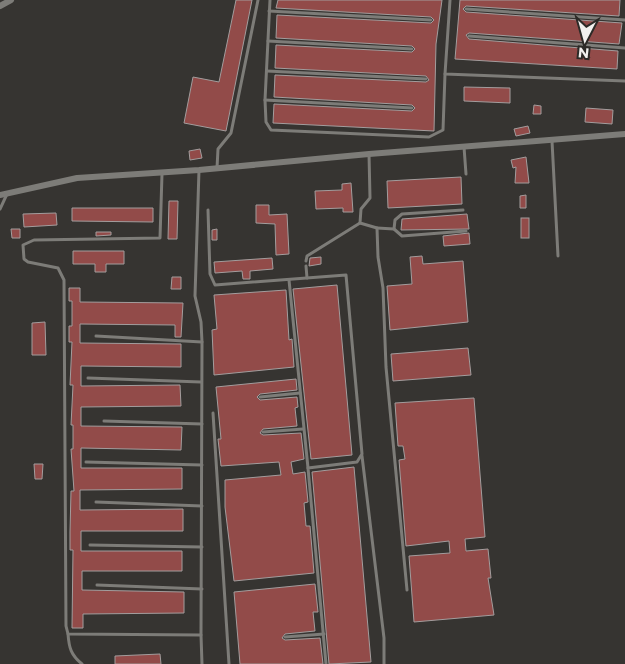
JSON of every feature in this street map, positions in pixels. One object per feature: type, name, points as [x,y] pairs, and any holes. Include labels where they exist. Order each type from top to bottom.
[{"type":"street","points":[[0,6],[11,0]]},
{"type":"street","points":[[4,194],[77,178],[162,173],[369,154],[625,134]]},
{"type":"lane","points":[[217,168],[218,149],[231,133],[258,0]]},
{"type":"lane","points":[[270,0],[265,100],[266,122],[271,130],[429,137],[443,130],[450,0]]},
{"type":"lane","points":[[466,8],[625,20]]},
{"type":"lane","points":[[269,11],[430,20]]},
{"type":"lane","points":[[469,36],[625,48]]},
{"type":"lane","points":[[268,41],[412,49]]},
{"type":"lane","points":[[267,71],[426,79]]},
{"type":"lane","points":[[445,74],[625,81]]},
{"type":"lane","points":[[265,100],[412,108]]},
{"type":"lane","points":[[552,141],[558,256]]},
{"type":"lane","points":[[464,147],[466,174]]},
{"type":"lane","points":[[360,223],[361,209],[370,198],[369,154]]},
{"type":"lane","points":[[199,170],[195,296],[201,322],[202,342],[202,664]]},
{"type":"lane","points":[[82,664],[73,656],[69,647],[66,616],[64,280],[62,272],[58,268],[28,262],[24,259],[23,245],[34,240],[160,238],[162,173]]},
{"type":"lane","points":[[0,209],[4,194]]},
{"type":"lane","points":[[208,210],[210,274],[215,285],[346,275],[362,454],[384,638],[384,664]]},
{"type":"lane","points":[[394,229],[395,220],[402,214],[463,210]]},
{"type":"lane","points":[[306,261],[307,256],[360,223],[377,228],[394,229],[402,236],[466,231]]},
{"type":"lane","points":[[377,228],[378,257],[383,288],[386,367],[408,590]]},
{"type":"lane","points":[[306,266],[307,278]]},
{"type":"lane","points":[[289,280],[326,664]]},
{"type":"lane","points":[[96,336],[202,342]]},
{"type":"lane","points":[[88,378],[201,382]]},
{"type":"lane","points":[[260,397],[300,393]]},
{"type":"lane","points":[[213,413],[229,664]]},
{"type":"lane","points":[[104,421],[202,424]]},
{"type":"lane","points":[[263,432],[303,428]]},
{"type":"lane","points":[[308,468],[357,462],[362,454]]},
{"type":"lane","points":[[86,462],[202,464]]},
{"type":"lane","points":[[96,502],[202,506]]},
{"type":"lane","points":[[90,545],[202,547]]},
{"type":"lane","points":[[97,585],[202,589]]},
{"type":"lane","points":[[68,634],[201,635]]},
{"type":"lane","points":[[285,638],[324,634]]},
{"type":"building","points":[[236,0],[252,0],[226,131],[184,123],[193,77],[219,82]]},
{"type":"building","points":[[278,0],[442,0],[436,44],[434,131],[273,123],[274,104],[412,111],[415,108],[412,105],[274,97],[275,75],[426,82],[429,80],[426,76],[275,68],[276,45],[412,52],[415,49],[412,46],[276,38],[277,15],[431,23],[434,20],[431,17],[276,8]]},
{"type":"building","points":[[460,0],[620,0],[619,16],[466,6],[463,9],[466,12],[622,23],[619,44],[469,33],[466,35],[469,39],[618,51],[617,69],[455,59]]},
{"type":"building","points":[[464,87],[510,88],[510,103],[464,101]]},
{"type":"building","points":[[534,105],[541,106],[541,114],[533,114]]},
{"type":"building","points":[[586,108],[613,110],[612,124],[585,122]]},
{"type":"building","points":[[528,126],[530,133],[516,136],[514,129]]},
{"type":"building","points":[[200,149],[202,158],[190,160],[189,151]]},
{"type":"building","points":[[526,157],[529,183],[515,183],[516,167],[513,168],[511,160]]},
{"type":"building","points":[[461,177],[462,204],[388,208],[387,181]]},
{"type":"building","points":[[351,183],[353,212],[343,212],[343,208],[316,209],[315,191],[342,190],[342,184]]},
{"type":"building","points":[[526,195],[526,208],[520,208],[520,196]]},
{"type":"building","points":[[169,201],[178,201],[177,239],[168,239]]},
{"type":"building","points":[[256,205],[269,205],[269,215],[287,214],[289,254],[276,255],[275,224],[256,223]]},
{"type":"building","points":[[72,208],[153,208],[153,222],[72,221]]},
{"type":"building","points":[[56,213],[57,225],[24,227],[23,214]]},
{"type":"building","points":[[467,214],[469,229],[401,230],[402,219]]},
{"type":"building","points":[[521,218],[529,218],[529,238],[521,238]]},
{"type":"building","points":[[11,229],[20,229],[20,238],[12,238]]},
{"type":"building","points":[[217,229],[217,240],[212,240],[212,230]]},
{"type":"building","points":[[96,232],[111,232],[111,235],[96,236]]},
{"type":"building","points":[[469,233],[470,244],[444,246],[443,236]]},
{"type":"building","points":[[73,251],[124,251],[124,264],[106,264],[106,272],[95,272],[95,264],[73,264]]},
{"type":"building","points":[[422,256],[423,264],[463,261],[468,322],[390,330],[387,286],[412,284],[410,257]]},
{"type":"building","points":[[321,257],[321,264],[309,266],[310,258]]},
{"type":"building","points":[[272,258],[273,269],[250,271],[250,279],[243,279],[242,271],[215,273],[214,262]]},
{"type":"building","points":[[172,277],[181,277],[181,289],[171,289]]},
{"type":"building","points":[[337,285],[352,455],[311,459],[293,289]]},
{"type":"building","points":[[69,288],[80,288],[80,302],[183,303],[181,337],[175,337],[175,325],[80,324],[80,343],[181,344],[181,367],[81,366],[81,386],[180,385],[181,406],[81,407],[81,426],[182,427],[181,450],[81,448],[81,468],[182,468],[182,489],[80,490],[80,510],[183,509],[183,531],[81,531],[81,551],[182,551],[182,571],[82,571],[82,590],[184,592],[184,613],[83,614],[83,628],[72,628],[73,550],[70,550],[70,532],[71,491],[74,491],[71,449],[73,449],[73,425],[71,425],[73,385],[70,385],[72,342],[69,342],[69,326],[72,326],[72,301],[69,301]]},
{"type":"building","points":[[286,290],[289,340],[292,339],[294,367],[214,375],[212,330],[217,329],[214,295]]},
{"type":"building","points":[[45,322],[46,355],[32,355],[32,323]]},
{"type":"building","points":[[468,348],[471,375],[393,381],[391,354]]},
{"type":"building","points":[[296,379],[297,390],[260,394],[257,397],[260,400],[297,397],[298,407],[295,408],[297,426],[263,429],[260,433],[263,435],[301,433],[304,459],[291,462],[293,474],[305,472],[308,502],[304,503],[306,526],[310,526],[314,573],[234,581],[225,507],[225,480],[281,475],[279,462],[221,466],[218,439],[221,439],[216,387]]},
{"type":"building","points":[[474,398],[485,537],[465,539],[466,551],[488,549],[491,578],[488,578],[494,615],[414,622],[409,556],[450,553],[449,541],[406,546],[399,460],[405,459],[403,446],[398,446],[395,403]]},
{"type":"building","points":[[34,464],[43,464],[42,479],[35,479]]},
{"type":"building","points":[[354,467],[371,662],[329,664],[312,472]]},
{"type":"building","points":[[315,584],[318,612],[313,612],[315,631],[285,634],[282,638],[285,640],[320,638],[323,664],[240,664],[234,592]]},
{"type":"building","points":[[160,654],[161,664],[115,664],[115,656]]}]
